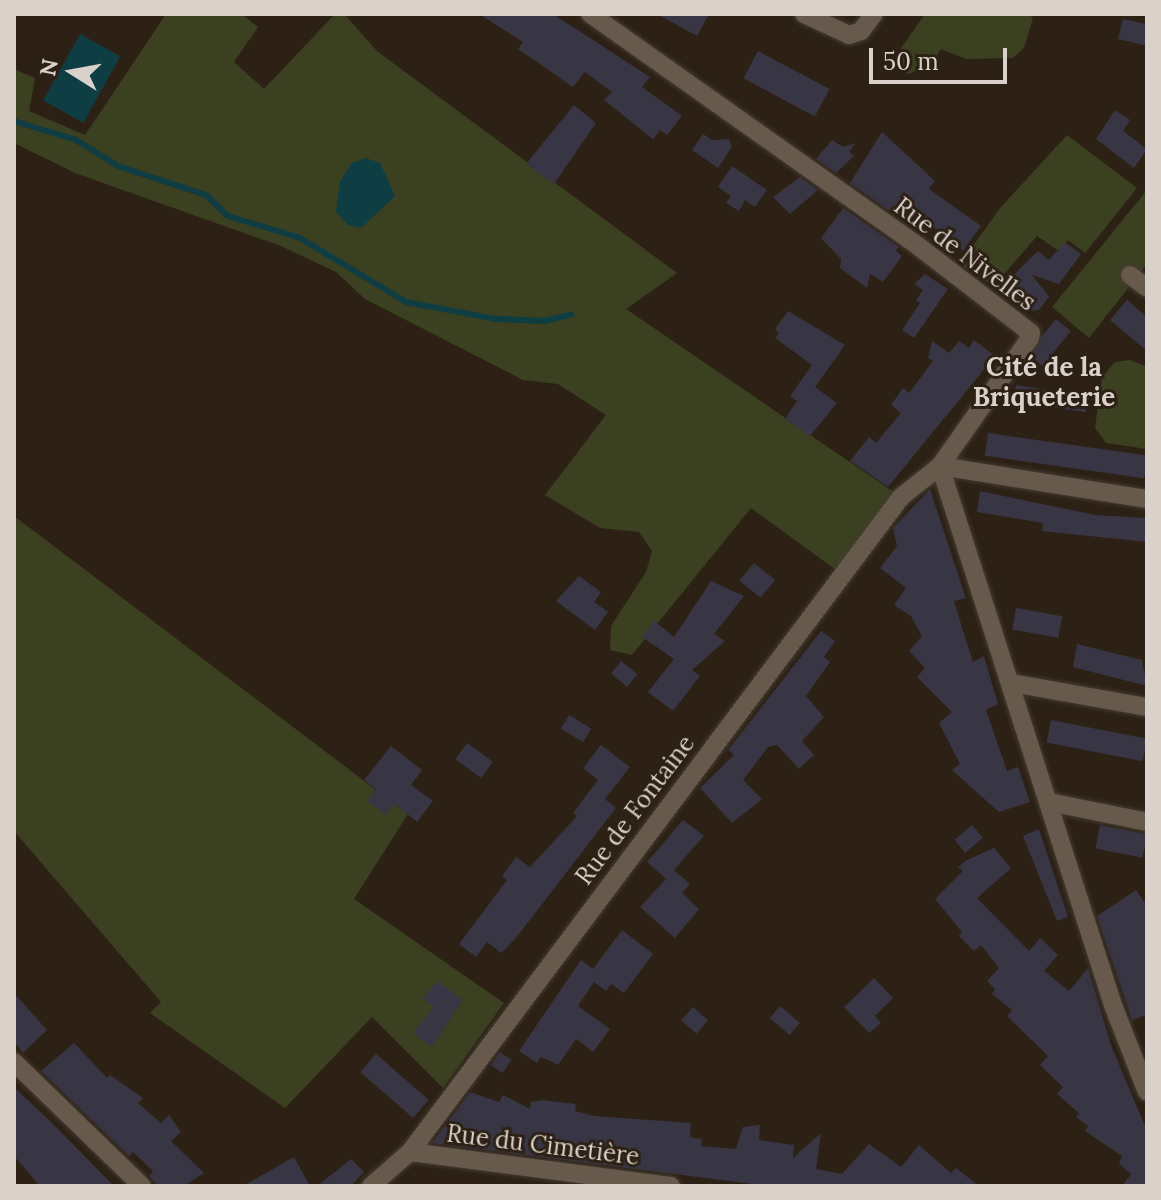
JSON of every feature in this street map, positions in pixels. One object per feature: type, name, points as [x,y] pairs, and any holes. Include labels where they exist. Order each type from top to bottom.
[{"type":"street","name":"Rue de Nivelles","points":[[590,14],[1031,333],[1028,346],[940,466]]},
{"type":"street","points":[[804,14],[849,35],[861,31],[874,14]]},
{"type":"street","points":[[1130,275],[1147,288]]},
{"type":"street","points":[[1147,499],[940,466],[1113,1005],[1147,1092]]},
{"type":"street","name":"Rue de Fontaine","points":[[371,1186],[410,1152],[901,497],[940,466]]},
{"type":"street","points":[[1012,683],[1147,707]]},
{"type":"street","points":[[1049,802],[1147,822]]},
{"type":"street","points":[[14,1062],[142,1186]]},
{"type":"street","name":"Rue du Cimetière","points":[[410,1152],[671,1186]]},
{"type":"green space","points":[[166,14],[242,14],[258,27],[234,62],[264,89],[335,14],[344,14],[378,52],[677,273],[626,309],[901,497],[843,575],[751,508],[632,655],[610,650],[611,626],[646,572],[652,551],[639,532],[600,528],[545,495],[606,415],[558,384],[523,380],[365,299],[336,272],[281,246],[75,173],[14,143],[14,69],[35,78],[29,111],[85,135]]},
{"type":"green space","points":[[925,14],[1029,14],[1033,18],[1024,48],[1013,58],[966,59],[941,49],[928,68],[907,74],[898,67],[899,51]]},
{"type":"green space","points":[[1067,135],[1137,188],[1085,253],[1068,240],[1059,251],[1037,236],[994,286],[960,264],[1001,207]]},
{"type":"green space","points":[[1147,190],[1147,264],[1089,338],[1052,307]]},
{"type":"green space","points":[[1130,360],[1147,367],[1147,449],[1106,443],[1095,428],[1102,377],[1115,362]]},
{"type":"green space","points":[[14,516],[408,814],[354,899],[504,1003],[443,1088],[372,1017],[285,1108],[150,1013],[161,1002],[14,831]]},
{"type":"water","points":[[80,34],[120,56],[83,123],[43,100]]},
{"type":"water","points":[[366,158],[380,163],[395,196],[361,228],[348,225],[336,212],[340,181],[352,163]]},
{"type":"building","points":[[479,14],[553,14],[650,77],[642,87],[682,116],[667,135],[660,130],[653,139],[604,100],[612,92],[585,72],[573,87],[518,49],[523,42]]},
{"type":"building","points":[[657,14],[709,14],[697,36]]},
{"type":"building","points":[[1123,19],[1147,24],[1147,46],[1118,39]]},
{"type":"building","points":[[758,51],[830,89],[815,116],[743,78]]},
{"type":"building","points":[[574,105],[596,123],[554,184],[526,164]]},
{"type":"building","points":[[1115,110],[1130,120],[1123,131],[1147,149],[1134,168],[1096,139]]},
{"type":"building","points":[[882,132],[935,181],[929,189],[981,226],[963,251],[922,217],[914,228],[850,183]]},
{"type":"building","points":[[703,134],[712,140],[729,139],[732,147],[718,168],[692,150]]},
{"type":"building","points":[[832,140],[843,147],[856,143],[849,152],[854,156],[836,173],[816,159]]},
{"type":"building","points":[[732,166],[767,190],[755,207],[745,200],[739,211],[726,203],[731,196],[718,187]]},
{"type":"building","points":[[800,177],[818,190],[790,214],[773,197]]},
{"type":"building","points":[[843,208],[899,247],[896,251],[902,256],[883,282],[870,274],[867,288],[840,268],[841,259],[821,238]]},
{"type":"building","points":[[1065,242],[1081,254],[1059,284],[1032,275],[1049,297],[1039,310],[1029,311],[1002,286],[1038,251],[1049,260]]},
{"type":"building","points":[[925,274],[948,289],[914,338],[902,330],[920,303],[916,300],[923,290],[914,284]]},
{"type":"building","points":[[1127,300],[1147,317],[1147,351],[1110,320]]},
{"type":"building","points":[[788,311],[845,345],[815,387],[837,403],[810,436],[785,419],[797,401],[790,396],[812,365],[775,338],[779,333],[775,329]]},
{"type":"building","points":[[1056,319],[1071,331],[1042,366],[1028,354]]},
{"type":"building","points":[[974,340],[995,356],[888,487],[850,461],[869,437],[876,443],[901,413],[891,405],[903,388],[909,393],[933,361],[928,358],[932,341],[949,353],[959,341],[969,348]]},
{"type":"building","points":[[1016,385],[1088,396],[1086,412],[1013,401]]},
{"type":"building","points":[[988,433],[1147,455],[1144,478],[985,456]]},
{"type":"building","points":[[930,489],[966,598],[954,601],[964,634],[973,662],[984,656],[998,704],[986,710],[1007,771],[1018,767],[1030,802],[999,812],[952,770],[960,764],[939,723],[952,712],[917,677],[925,668],[909,651],[922,636],[911,616],[894,605],[906,588],[880,568],[897,546],[893,528]]},
{"type":"building","points":[[980,491],[1095,515],[1147,518],[1147,542],[1042,531],[1043,523],[977,512]]},
{"type":"building","points":[[754,563],[775,580],[761,598],[740,581]]},
{"type":"building","points":[[579,576],[601,592],[594,602],[608,612],[595,630],[556,601]]},
{"type":"building","points":[[711,581],[744,596],[714,634],[725,641],[692,670],[700,676],[673,711],[648,692],[674,659],[642,637],[654,621],[674,637]]},
{"type":"building","points":[[1016,608],[1062,616],[1058,638],[1012,630]]},
{"type":"building","points":[[821,631],[835,641],[824,657],[830,662],[806,696],[824,717],[802,741],[814,755],[799,769],[777,745],[768,747],[743,780],[762,799],[732,823],[700,788],[734,755],[728,750]]},
{"type":"building","points":[[1077,644],[1142,660],[1147,686],[1073,667]]},
{"type":"building","points":[[621,661],[637,674],[627,687],[611,673]]},
{"type":"building","points":[[569,715],[591,728],[583,742],[561,729]]},
{"type":"building","points":[[1051,720],[1147,739],[1143,761],[1047,743]]},
{"type":"building","points":[[467,743],[493,762],[481,778],[455,759]]},
{"type":"building","points":[[601,745],[630,767],[605,799],[616,808],[516,938],[501,953],[487,942],[476,957],[459,944],[507,880],[502,876],[516,857],[530,867],[577,816],[573,813],[598,780],[583,768]]},
{"type":"building","points":[[391,746],[422,770],[411,785],[433,801],[417,822],[394,803],[386,815],[367,801],[376,789],[364,780]]},
{"type":"building","points":[[683,820],[704,836],[674,870],[690,884],[682,893],[699,909],[675,938],[640,907],[666,879],[647,862]]},
{"type":"building","points":[[972,825],[983,838],[965,853],[954,840]]},
{"type":"building","points":[[1100,825],[1147,834],[1143,858],[1095,849]]},
{"type":"building","points":[[1039,829],[1068,917],[1057,921],[1023,836]]},
{"type":"building","points":[[994,848],[1011,868],[977,898],[1029,951],[1040,938],[1058,955],[1044,971],[1069,991],[1088,968],[1111,1045],[1147,1131],[1147,1186],[1122,1186],[1131,1174],[1119,1164],[1122,1156],[1085,1131],[1088,1126],[1076,1117],[1079,1113],[1057,1094],[1063,1087],[1040,1065],[1048,1056],[1007,1016],[1012,1010],[992,994],[995,989],[987,981],[999,968],[981,945],[974,951],[959,936],[962,932],[935,899],[963,871],[958,867]]},
{"type":"building","points":[[1136,890],[1147,906],[1147,1015],[1132,1020],[1097,916]]},
{"type":"building","points":[[622,930],[653,954],[624,993],[611,984],[606,991],[594,982],[578,1006],[610,1029],[593,1052],[576,1039],[558,1065],[541,1057],[537,1063],[519,1051],[581,960],[593,969]]},
{"type":"building","points":[[874,978],[893,998],[875,1016],[881,1023],[869,1033],[844,1007]]},
{"type":"building","points":[[437,981],[462,1000],[432,1047],[413,1033],[434,1007],[423,999]]},
{"type":"building","points":[[14,993],[47,1030],[23,1053],[14,1042]]},
{"type":"building","points":[[780,1006],[800,1023],[790,1035],[770,1018]]},
{"type":"building","points":[[693,1007],[708,1020],[696,1034],[681,1021]]},
{"type":"building","points":[[74,1043],[107,1078],[110,1075],[143,1098],[138,1103],[161,1123],[169,1115],[181,1132],[171,1141],[204,1173],[184,1186],[158,1186],[149,1176],[153,1171],[133,1152],[129,1156],[41,1071]]},
{"type":"building","points":[[500,1052],[512,1060],[503,1073],[491,1065]]},
{"type":"building","points":[[376,1054],[429,1100],[413,1118],[360,1072]]},
{"type":"building","points":[[14,1087],[114,1186],[40,1186],[14,1156]]},
{"type":"building","points":[[470,1092],[499,1102],[503,1095],[530,1109],[531,1102],[542,1100],[576,1104],[575,1111],[594,1116],[691,1123],[690,1137],[702,1139],[701,1146],[736,1149],[743,1127],[760,1125],[759,1140],[794,1145],[793,1158],[821,1133],[816,1169],[842,1174],[869,1144],[901,1167],[919,1145],[951,1173],[956,1168],[979,1186],[767,1186],[432,1143]]},
{"type":"building","points":[[294,1157],[310,1186],[243,1186]]},
{"type":"building","points":[[351,1159],[364,1172],[351,1186],[317,1186]]},
{"type":"waterway","points":[[14,121],[76,140],[118,166],[206,195],[228,216],[300,238],[406,302],[496,319],[544,321],[571,315]]},
{"type":"district","name":"Cité de la Briqueterie","points":[[1044,382]]}]
